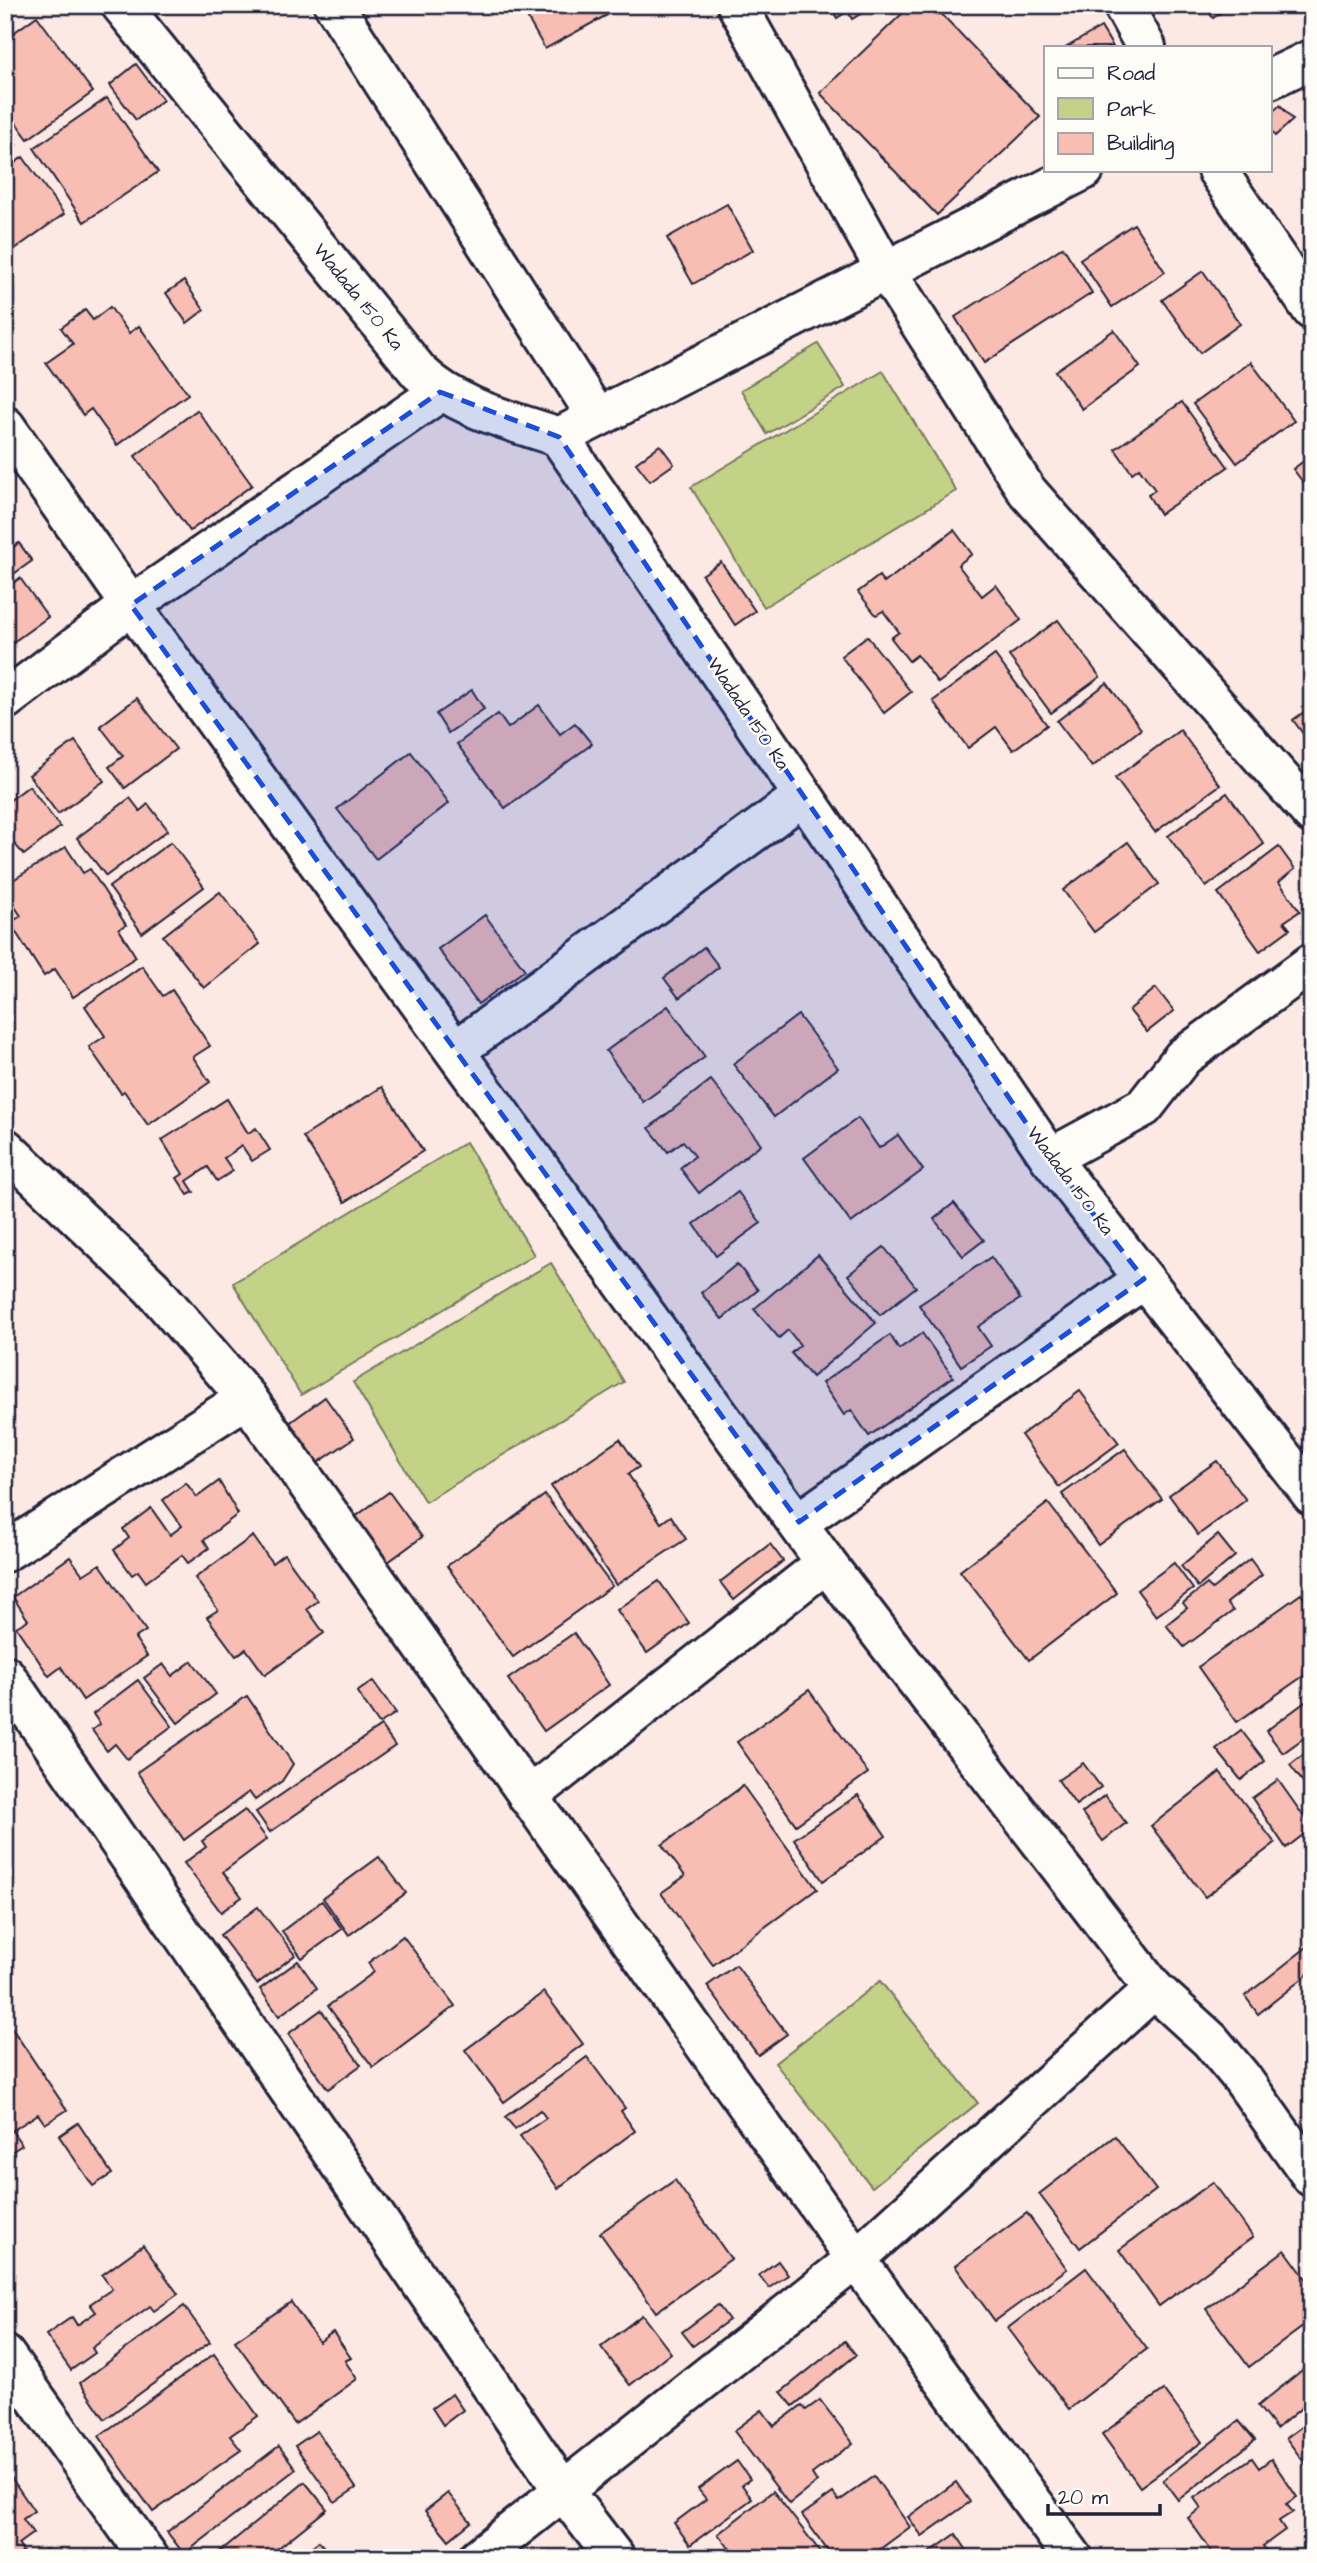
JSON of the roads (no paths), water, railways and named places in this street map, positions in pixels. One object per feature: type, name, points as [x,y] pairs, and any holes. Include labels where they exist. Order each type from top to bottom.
[{"type":"street","name":"Wadada 150 Ka","points":[[121,5],[419,372],[440,392],[489,415],[559,437],[1050,1158],[1312,1495]]},
{"type":"street","points":[[334,5],[597,417]]},
{"type":"street","points":[[737,5],[885,269],[1027,491],[1312,814]]},
{"type":"street","points":[[1123,5],[1145,46]]},
{"type":"street","points":[[1272,78],[1312,59]]},
{"type":"street","points":[[559,437],[1080,172]]},
{"type":"street","points":[[1218,172],[1312,310]]},
{"type":"street","points":[[5,700],[131,606],[440,392]]},
{"type":"street","points":[[5,426],[131,606],[799,1522],[826,1563],[1154,1989],[1210,2040],[1241,2077],[1312,2177]]},
{"type":"street","points":[[455,1051],[803,796]]},
{"type":"street","points":[[1050,1158],[1144,1107],[1183,1057],[1235,1016],[1312,963]]},
{"type":"street","points":[[5,1148],[152,1288],[247,1398],[856,2259],[1073,2558]]},
{"type":"street","points":[[799,1522],[1144,1279]]},
{"type":"street","points":[[5,1552],[247,1398]]},
{"type":"street","points":[[528,1797],[826,1563]]},
{"type":"street","points":[[5,1675],[562,2489],[615,2558]]},
{"type":"street","points":[[478,2558],[856,2259],[1154,1989]]},
{"type":"street","points":[[5,2355],[149,2558]]}]
